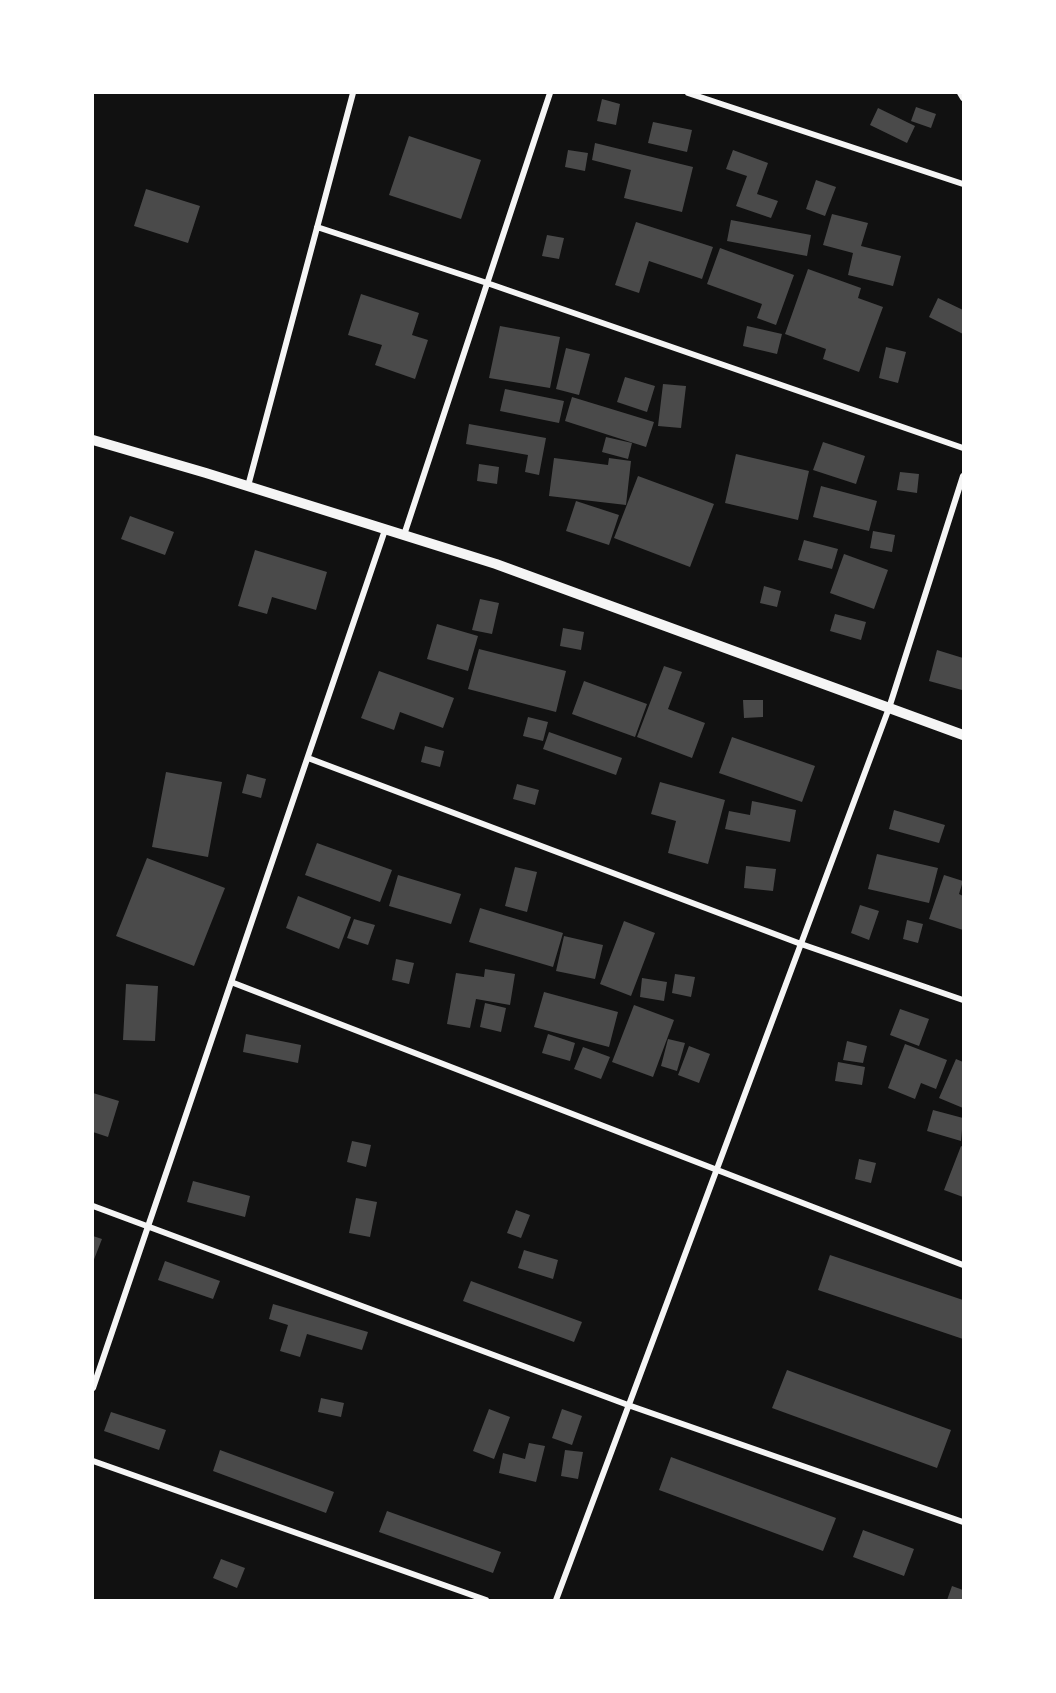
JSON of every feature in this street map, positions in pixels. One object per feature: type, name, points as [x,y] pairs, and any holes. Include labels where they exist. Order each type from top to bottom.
[{"type":"street","points":[[248,486],[353,93]]},
{"type":"street","points":[[404,536],[550,93]]},
{"type":"street","points":[[688,93],[963,184]]},
{"type":"street","points":[[960,93],[963,98]]},
{"type":"street","points":[[317,227],[487,283],[963,448]]},
{"type":"street","points":[[93,440],[496,564],[963,735]]},
{"type":"street","points":[[556,1600],[889,708],[963,477]]},
{"type":"street","points":[[93,1388],[385,530]]},
{"type":"street","points":[[308,758],[801,944],[963,1000]]},
{"type":"street","points":[[231,982],[963,1265]]},
{"type":"street","points":[[93,1206],[628,1405],[963,1522]]},
{"type":"street","points":[[93,1461],[486,1600]]},
{"type":"building","points":[[602,99],[620,104],[616,125],[597,121]]},
{"type":"building","points":[[916,107],[936,114],[931,128],[911,121]]},
{"type":"building","points":[[878,108],[915,126],[907,143],[870,125]]},
{"type":"building","points":[[653,122],[692,130],[687,152],[648,143]]},
{"type":"building","points":[[409,136],[481,160],[461,219],[389,195]]},
{"type":"building","points":[[595,143],[693,167],[682,212],[624,198],[631,170],[592,160]]},
{"type":"building","points":[[568,150],[588,153],[585,171],[565,167]]},
{"type":"building","points":[[733,150],[768,163],[757,194],[778,201],[771,218],[736,206],[747,176],[726,169]]},
{"type":"building","points":[[816,180],[836,187],[825,216],[806,209]]},
{"type":"building","points":[[146,189],[200,206],[188,243],[134,226]]},
{"type":"building","points":[[832,214],[868,223],[861,246],[901,256],[893,286],[848,275],[853,253],[823,245]]},
{"type":"building","points":[[731,220],[811,235],[807,256],[727,241]]},
{"type":"building","points":[[636,222],[713,247],[702,279],[649,261],[639,293],[615,285]]},
{"type":"building","points":[[547,235],[564,238],[559,259],[542,256]]},
{"type":"building","points":[[720,248],[794,275],[776,325],[757,318],[762,304],[707,284]]},
{"type":"building","points":[[808,269],[861,288],[858,298],[883,307],[859,372],[823,359],[826,349],[785,334]]},
{"type":"building","points":[[361,294],[419,313],[412,335],[428,340],[415,379],[375,365],[382,345],[348,335]]},
{"type":"building","points":[[938,298],[963,310],[963,334],[929,317]]},
{"type":"building","points":[[500,326],[560,337],[550,388],[489,378]]},
{"type":"building","points":[[747,326],[782,334],[777,354],[743,346]]},
{"type":"building","points":[[886,347],[906,352],[898,383],[879,378]]},
{"type":"building","points":[[566,348],[590,354],[579,395],[556,389]]},
{"type":"building","points":[[625,377],[655,386],[647,412],[617,402]]},
{"type":"building","points":[[663,384],[686,386],[681,428],[658,426]]},
{"type":"building","points":[[505,389],[564,401],[559,423],[500,411]]},
{"type":"building","points":[[572,397],[654,422],[646,447],[565,421]]},
{"type":"building","points":[[469,424],[546,438],[539,475],[525,472],[528,455],[466,444]]},
{"type":"building","points":[[606,437],[632,443],[628,459],[602,452]]},
{"type":"building","points":[[823,442],[865,456],[856,484],[813,470]]},
{"type":"building","points":[[736,454],[809,471],[798,520],[725,503]]},
{"type":"building","points":[[554,458],[608,465],[609,458],[631,461],[626,505],[549,496]]},
{"type":"building","points":[[479,464],[499,467],[497,484],[477,481]]},
{"type":"building","points":[[900,472],[919,474],[917,493],[897,490]]},
{"type":"building","points":[[638,476],[714,504],[690,567],[614,538]]},
{"type":"building","points":[[821,486],[877,501],[869,531],[813,517]]},
{"type":"building","points":[[576,501],[619,515],[609,545],[566,531]]},
{"type":"building","points":[[130,516],[174,532],[165,555],[121,539]]},
{"type":"building","points":[[873,531],[895,535],[892,552],[870,548]]},
{"type":"building","points":[[804,540],[838,549],[832,569],[798,560]]},
{"type":"building","points":[[255,550],[327,572],[316,610],[272,597],[267,614],[238,606]]},
{"type":"building","points":[[844,554],[888,570],[874,609],[830,593]]},
{"type":"building","points":[[764,586],[781,591],[777,607],[760,603]]},
{"type":"building","points":[[480,599],[499,603],[492,634],[472,630]]},
{"type":"building","points":[[835,614],[866,622],[861,640],[830,631]]},
{"type":"building","points":[[437,624],[478,636],[468,671],[427,659]]},
{"type":"building","points":[[563,628],[584,632],[581,650],[560,646]]},
{"type":"building","points":[[479,649],[566,671],[556,712],[468,689]]},
{"type":"building","points":[[937,650],[963,658],[962,690],[929,681]]},
{"type":"building","points":[[664,666],[682,672],[668,709],[705,723],[692,758],[637,737]]},
{"type":"building","points":[[379,671],[454,698],[443,728],[400,712],[394,730],[361,718]]},
{"type":"building","points":[[584,681],[647,704],[635,737],[572,714]]},
{"type":"building","points":[[743,700],[763,700],[763,717],[744,718]]},
{"type":"building","points":[[528,717],[548,722],[543,741],[523,736]]},
{"type":"building","points":[[549,732],[622,758],[616,775],[543,749]]},
{"type":"building","points":[[732,737],[815,766],[802,802],[719,773]]},
{"type":"building","points":[[425,746],[444,751],[440,767],[421,762]]},
{"type":"building","points":[[166,772],[222,782],[208,857],[152,847]]},
{"type":"building","points":[[247,774],[266,779],[261,798],[242,793]]},
{"type":"building","points":[[660,782],[725,800],[708,864],[668,853],[676,821],[651,814]]},
{"type":"building","points":[[517,784],[539,790],[535,805],[513,799]]},
{"type":"building","points":[[752,801],[796,810],[790,842],[725,829],[729,811],[750,815]]},
{"type":"building","points":[[894,810],[945,825],[939,843],[889,829]]},
{"type":"building","points":[[317,843],[392,870],[380,902],[305,875]]},
{"type":"building","points":[[877,854],[938,868],[929,903],[868,889]]},
{"type":"building","points":[[147,858],[225,888],[194,966],[116,936]]},
{"type":"building","points":[[746,866],[776,869],[773,891],[744,888]]},
{"type":"building","points":[[515,867],[537,872],[527,912],[505,906]]},
{"type":"building","points":[[398,875],[461,894],[451,924],[389,906]]},
{"type":"building","points":[[944,875],[963,881],[959,894],[963,896],[963,930],[929,919]]},
{"type":"building","points":[[298,896],[351,917],[339,949],[286,928]]},
{"type":"building","points":[[860,905],[879,911],[869,940],[851,933]]},
{"type":"building","points":[[480,908],[563,933],[553,967],[469,942]]},
{"type":"building","points":[[354,919],[375,925],[368,945],[347,938]]},
{"type":"building","points":[[907,920],[923,924],[918,943],[903,939]]},
{"type":"building","points":[[624,921],[655,933],[631,996],[600,984]]},
{"type":"building","points":[[564,936],[603,945],[595,979],[556,971]]},
{"type":"building","points":[[396,959],[414,963],[409,984],[392,980]]},
{"type":"building","points":[[485,969],[515,974],[510,1005],[476,999],[470,1028],[447,1024],[456,973],[484,977]]},
{"type":"building","points":[[675,974],[695,977],[691,997],[672,993]]},
{"type":"building","points":[[642,978],[667,982],[664,1001],[640,997]]},
{"type":"building","points":[[126,984],[158,986],[155,1041],[123,1040]]},
{"type":"building","points":[[544,992],[618,1012],[609,1047],[534,1027]]},
{"type":"building","points":[[485,1003],[506,1008],[501,1032],[480,1027]]},
{"type":"building","points":[[634,1005],[674,1020],[653,1077],[612,1062]]},
{"type":"building","points":[[900,1009],[929,1019],[919,1046],[890,1035]]},
{"type":"building","points":[[246,1034],[301,1045],[298,1063],[243,1052]]},
{"type":"building","points":[[548,1034],[575,1043],[570,1061],[542,1053]]},
{"type":"building","points":[[668,1039],[685,1043],[677,1071],[661,1066]]},
{"type":"building","points":[[847,1041],[867,1046],[863,1063],[843,1060]]},
{"type":"building","points":[[905,1044],[947,1060],[936,1089],[921,1083],[915,1099],[888,1088]]},
{"type":"building","points":[[689,1046],[710,1054],[699,1083],[678,1075]]},
{"type":"building","points":[[583,1047],[610,1057],[601,1079],[574,1069]]},
{"type":"building","points":[[956,1059],[963,1062],[963,1108],[939,1098]]},
{"type":"building","points":[[838,1062],[865,1067],[862,1085],[835,1081]]},
{"type":"building","points":[[93,1093],[119,1101],[108,1137],[93,1132]]},
{"type":"building","points":[[933,1110],[963,1118],[961,1141],[927,1131]]},
{"type":"building","points":[[352,1141],[371,1145],[366,1167],[347,1162]]},
{"type":"building","points":[[961,1146],[963,1147],[963,1197],[944,1190]]},
{"type":"building","points":[[859,1159],[876,1163],[871,1183],[855,1179]]},
{"type":"building","points":[[193,1181],[250,1196],[245,1217],[187,1202]]},
{"type":"building","points":[[356,1198],[377,1202],[370,1237],[349,1233]]},
{"type":"building","points":[[516,1210],[530,1215],[521,1238],[507,1233]]},
{"type":"building","points":[[93,1236],[102,1239],[93,1262]]},
{"type":"building","points":[[524,1250],[558,1260],[553,1279],[518,1268]]},
{"type":"building","points":[[830,1255],[963,1300],[963,1339],[818,1290]]},
{"type":"building","points":[[165,1261],[220,1281],[213,1299],[158,1280]]},
{"type":"building","points":[[471,1281],[582,1322],[574,1342],[463,1301]]},
{"type":"building","points":[[273,1304],[368,1332],[362,1350],[307,1334],[300,1357],[280,1351],[288,1325],[269,1319]]},
{"type":"building","points":[[787,1370],[951,1430],[937,1468],[772,1408]]},
{"type":"building","points":[[321,1398],[344,1403],[341,1417],[318,1412]]},
{"type":"building","points":[[489,1409],[510,1417],[494,1459],[473,1451]]},
{"type":"building","points":[[562,1409],[582,1416],[572,1445],[552,1438]]},
{"type":"building","points":[[111,1412],[166,1430],[159,1450],[104,1431]]},
{"type":"building","points":[[529,1443],[545,1446],[536,1482],[499,1473],[503,1453],[525,1459]]},
{"type":"building","points":[[220,1450],[334,1492],[326,1513],[213,1471]]},
{"type":"building","points":[[565,1450],[583,1452],[578,1479],[561,1476]]},
{"type":"building","points":[[671,1457],[836,1518],[823,1551],[659,1490]]},
{"type":"building","points":[[387,1511],[501,1552],[493,1573],[379,1532]]},
{"type":"building","points":[[863,1530],[914,1549],[904,1576],[853,1557]]},
{"type":"building","points":[[221,1559],[245,1568],[237,1588],[213,1578]]},
{"type":"building","points":[[952,1586],[963,1590],[963,1600],[947,1600]]}]
